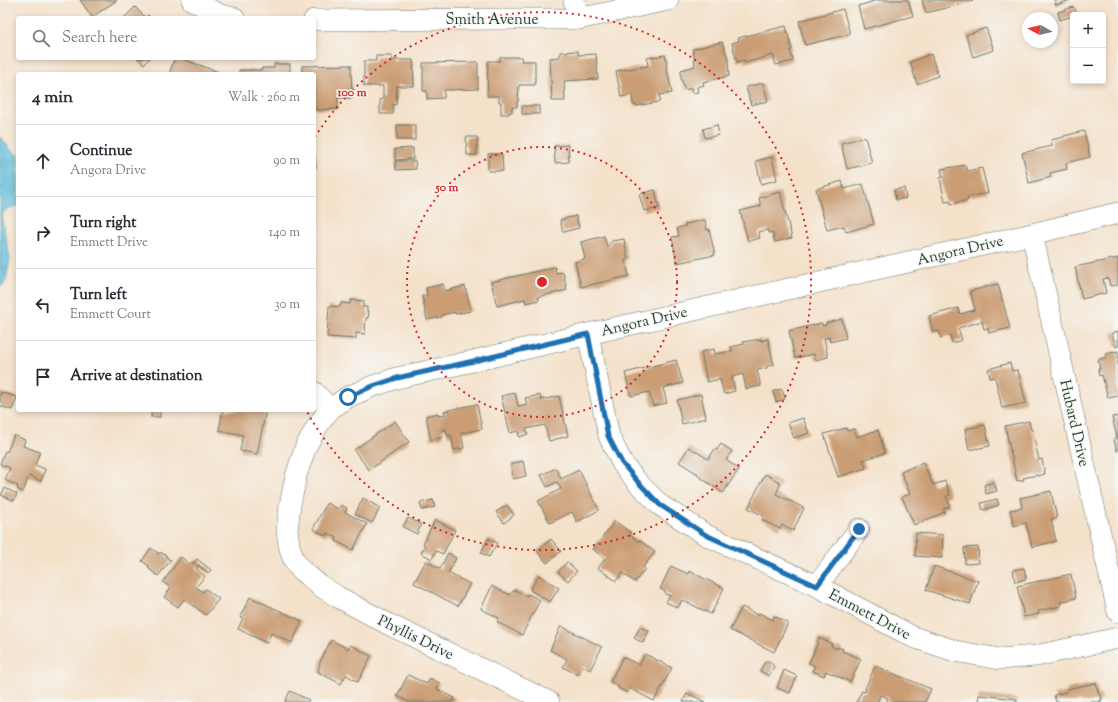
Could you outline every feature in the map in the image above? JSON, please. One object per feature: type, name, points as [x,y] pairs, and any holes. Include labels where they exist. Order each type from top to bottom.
[{"type":"street","points":[[192,0],[225,16]]},
{"type":"street","name":"Smith Avenue","points":[[316,20],[508,19],[668,0]]},
{"type":"street","name":"Angora Drive","points":[[293,558],[287,530],[296,476],[306,446],[318,425],[330,409],[348,397],[373,386],[397,378],[1032,234],[1118,213]]},
{"type":"street","name":"Hubard Drive","points":[[1032,234],[1118,612]]},
{"type":"street","name":"Emmett Drive","points":[[588,334],[608,436],[622,463],[660,505],[706,535],[817,586],[913,637],[955,651],[999,659],[1036,656],[1118,638]]},
{"type":"street","points":[[316,394],[330,409]]},
{"type":"street","points":[[817,586],[859,529]]},
{"type":"street","name":"Phyllis Drive","points":[[293,558],[300,569],[319,585],[338,597],[390,625],[549,702]]},
{"type":"water","points":[[0,137],[16,154],[16,206],[8,208],[1,215],[10,258],[6,281],[0,288]]},
{"type":"building","points":[[80,0],[117,0],[93,16],[91,16]]},
{"type":"building","points":[[878,0],[908,0],[913,16],[864,29],[858,6]]},
{"type":"building","points":[[922,0],[973,0],[973,1],[926,13]]},
{"type":"building","points":[[1054,0],[1070,0],[1056,5]]},
{"type":"building","points":[[135,7],[144,16],[126,16]]},
{"type":"building","points":[[1073,7],[1076,10],[1076,12],[1070,12],[1070,17],[1060,20],[1058,12]]},
{"type":"building","points":[[843,9],[850,34],[805,45],[799,21]]},
{"type":"building","points":[[786,26],[793,61],[776,65],[773,55],[745,63],[744,60],[737,62],[732,43],[739,41],[738,38]]},
{"type":"building","points":[[986,28],[994,50],[973,57],[966,35]]},
{"type":"building","points":[[722,42],[728,58],[729,76],[703,82],[704,85],[697,87],[698,92],[692,93],[691,88],[685,90],[681,78],[681,70],[695,66],[693,49]]},
{"type":"building","points":[[578,51],[578,55],[596,54],[598,79],[564,81],[565,101],[552,101],[550,58],[560,57],[560,52]]},
{"type":"building","points":[[931,54],[938,76],[917,84],[910,62]]},
{"type":"building","points":[[665,55],[672,93],[659,95],[659,102],[636,106],[633,104],[632,95],[621,97],[616,71],[648,66],[647,58]]},
{"type":"building","points":[[376,56],[392,56],[392,60],[413,60],[414,86],[397,86],[396,105],[393,104],[393,114],[380,114],[380,100],[383,99],[383,86],[364,86],[364,61],[376,61]]},
{"type":"building","points":[[500,57],[522,57],[521,61],[535,61],[535,85],[519,85],[517,107],[512,107],[512,112],[509,112],[509,114],[501,114],[501,102],[499,102],[499,96],[487,96],[488,61],[500,61]]},
{"type":"building","points":[[139,60],[148,60],[144,64]]},
{"type":"building","points":[[174,60],[186,60],[218,72],[170,72]]},
{"type":"building","points":[[478,62],[478,89],[444,90],[444,98],[427,99],[427,91],[423,91],[423,63]]},
{"type":"building","points":[[274,64],[290,64],[290,72],[239,72],[239,70],[262,70],[262,68],[274,68]]},
{"type":"building","points":[[351,65],[352,98],[338,98],[338,109],[316,110],[316,72],[302,72],[302,66]]},
{"type":"building","points":[[763,83],[768,101],[751,105],[746,87]]},
{"type":"building","points":[[522,106],[539,106],[539,114],[522,114]]},
{"type":"building","points":[[397,125],[415,125],[415,140],[397,140]]},
{"type":"building","points":[[717,125],[719,135],[705,138],[703,129]]},
{"type":"building","points":[[1084,131],[1090,157],[1066,163],[1067,169],[1050,173],[1051,177],[1029,183],[1022,153],[1052,146],[1051,140]]},
{"type":"building","points":[[466,137],[477,137],[477,155],[467,155]]},
{"type":"building","points":[[865,137],[872,163],[847,169],[841,143]]},
{"type":"building","points":[[568,145],[569,162],[555,163],[554,146]]},
{"type":"building","points":[[413,148],[413,159],[395,160],[395,149]]},
{"type":"building","points":[[488,154],[502,154],[503,171],[488,171]]},
{"type":"building","points":[[772,157],[777,180],[761,184],[756,161]]},
{"type":"building","points":[[395,161],[415,161],[416,169],[396,170]]},
{"type":"building","points":[[965,165],[967,171],[982,168],[988,193],[967,197],[968,200],[951,204],[950,201],[945,202],[940,178],[943,177],[941,169]]},
{"type":"building","points":[[842,181],[844,189],[863,184],[874,224],[846,232],[844,226],[827,230],[816,189]]},
{"type":"building","points":[[904,188],[906,198],[896,200],[894,190]]},
{"type":"building","points":[[655,190],[659,208],[644,211],[639,194]]},
{"type":"building","points":[[780,192],[792,238],[775,242],[772,232],[769,233],[768,230],[758,232],[760,238],[748,241],[740,211],[761,206],[759,198]]},
{"type":"building","points":[[576,216],[579,228],[563,232],[560,220]]},
{"type":"building","points":[[705,220],[707,230],[709,229],[715,255],[677,263],[672,237],[679,236],[677,228],[686,226],[685,224]]},
{"type":"building","points":[[604,236],[607,247],[612,241],[624,239],[628,260],[625,260],[629,276],[581,287],[575,262],[585,259],[581,242]]},
{"type":"building","points":[[1118,258],[1118,285],[1110,286],[1108,278],[1103,279],[1106,293],[1082,299],[1075,267]]},
{"type":"building","points":[[555,267],[556,273],[563,272],[567,290],[538,297],[539,300],[526,303],[525,299],[497,306],[491,282]]},
{"type":"building","points":[[443,284],[445,291],[465,286],[471,311],[455,314],[455,312],[442,315],[442,317],[427,320],[422,296],[427,295],[426,288]]},
{"type":"building","points":[[998,284],[1010,328],[989,333],[988,328],[984,329],[982,321],[958,328],[962,340],[952,343],[950,335],[941,338],[939,331],[933,332],[929,316],[958,308],[960,314],[975,310],[970,291]]},
{"type":"building","points":[[351,300],[364,301],[363,307],[367,307],[367,312],[369,312],[368,318],[366,318],[365,334],[356,333],[356,339],[327,337],[329,306],[340,307],[341,303],[350,304]]},
{"type":"building","points":[[842,319],[846,338],[830,342],[829,337],[824,338],[828,357],[816,360],[814,354],[795,358],[789,331],[822,323],[822,326],[826,325],[826,323]]},
{"type":"building","points":[[1118,331],[1118,346],[1116,347],[1112,333]]},
{"type":"building","points":[[761,339],[761,341],[768,339],[774,365],[757,370],[761,386],[746,389],[743,374],[732,377],[735,391],[724,394],[720,379],[707,382],[701,352],[714,349],[715,354],[732,351],[731,347],[744,344],[743,342]]},
{"type":"building","points":[[1118,351],[1118,396],[1108,398],[1102,375],[1099,376],[1098,369],[1100,369],[1098,360],[1107,357],[1106,354]]},
{"type":"building","points":[[676,360],[683,383],[663,388],[667,403],[653,406],[649,392],[631,396],[625,373]]},
{"type":"building","points":[[1010,363],[1012,371],[1018,370],[1026,403],[1002,408],[995,377],[990,378],[988,369]]},
{"type":"building","points":[[782,389],[785,399],[776,402],[773,391]]},
{"type":"building","points":[[1,392],[16,397],[12,410],[0,406]]},
{"type":"building","points":[[515,393],[518,406],[527,404],[525,398],[540,395],[541,400],[559,396],[568,436],[549,441],[545,425],[526,429],[528,434],[519,437],[518,431],[510,433],[501,396]]},
{"type":"building","points":[[701,394],[706,418],[682,424],[677,400]]},
{"type":"building","points":[[477,404],[482,429],[461,433],[464,448],[454,450],[451,435],[448,436],[446,429],[442,430],[443,437],[431,440],[426,416],[438,413],[438,416],[445,415],[444,411]]},
{"type":"building","points":[[151,412],[160,412],[160,417],[151,417]]},
{"type":"building","points":[[223,412],[266,412],[257,454],[240,451],[243,435],[219,430]]},
{"type":"building","points":[[1118,416],[1117,451],[1114,439],[1117,438],[1112,417]]},
{"type":"building","points":[[803,418],[809,433],[794,438],[788,423]]},
{"type":"building","points":[[395,421],[409,442],[369,470],[354,450]]},
{"type":"building","points":[[1029,421],[1039,460],[1042,459],[1045,474],[1023,478],[1024,480],[1017,481],[1005,426]]},
{"type":"building","points":[[985,425],[990,446],[969,450],[965,429]]},
{"type":"building","points":[[846,428],[847,431],[854,429],[857,437],[878,430],[885,453],[863,460],[866,468],[838,477],[824,434]]},
{"type":"building","points":[[14,435],[25,440],[23,446],[40,452],[35,465],[45,469],[41,481],[29,476],[23,492],[17,489],[18,486],[5,480],[10,468],[0,464]]},
{"type":"building","points":[[721,444],[732,451],[726,460],[739,469],[723,493],[679,462],[689,447],[708,459],[715,449],[717,450]]},
{"type":"building","points":[[523,461],[526,476],[513,479],[511,464]]},
{"type":"building","points":[[923,462],[933,485],[945,481],[950,495],[946,497],[950,506],[943,509],[945,512],[914,525],[902,497],[910,494],[901,472]]},
{"type":"building","points":[[556,468],[561,479],[579,470],[599,510],[577,522],[572,512],[550,523],[538,501],[561,489],[557,482],[547,487],[541,475]]},
{"type":"building","points":[[765,474],[781,483],[776,494],[804,508],[793,531],[782,525],[780,529],[762,520],[764,516],[748,508]]},
{"type":"building","points":[[994,482],[997,491],[986,494],[984,485]]},
{"type":"building","points":[[5,488],[17,494],[14,501],[1,495]]},
{"type":"building","points":[[1051,491],[1057,518],[1051,519],[1056,541],[1032,547],[1026,523],[1014,526],[1010,510],[1022,508],[1020,498]]},
{"type":"building","points":[[363,498],[380,508],[372,523],[355,514]]},
{"type":"building","points":[[997,499],[999,505],[983,510],[981,503]]},
{"type":"building","points":[[433,500],[435,507],[422,510],[420,503]]},
{"type":"building","points":[[327,503],[338,509],[341,505],[347,508],[345,512],[367,524],[353,550],[336,541],[337,538],[327,533],[326,536],[313,529]]},
{"type":"building","points":[[507,505],[514,515],[504,523],[496,512]]},
{"type":"building","points":[[408,518],[421,524],[417,534],[403,527]]},
{"type":"building","points":[[435,520],[455,530],[443,554],[436,551],[432,559],[421,553],[425,545],[423,544]]},
{"type":"building","points":[[615,521],[631,533],[630,535],[655,552],[643,567],[645,569],[635,582],[622,573],[616,581],[598,568],[605,559],[593,549]]},
{"type":"building","points":[[916,533],[943,535],[942,558],[915,556]]},
{"type":"building","points":[[488,538],[497,543],[489,557],[481,553]]},
{"type":"building","points":[[551,539],[561,551],[547,563],[537,551]]},
{"type":"building","points":[[978,547],[979,563],[965,564],[964,548]]},
{"type":"building","points":[[151,548],[159,554],[161,552],[166,555],[168,559],[171,560],[158,576],[142,561]]},
{"type":"building","points":[[448,553],[456,558],[448,573],[470,584],[458,606],[414,583],[426,561],[440,569]]},
{"type":"building","points":[[181,557],[190,564],[192,562],[193,564],[197,559],[211,570],[208,573],[198,565],[196,569],[205,576],[196,587],[203,592],[206,589],[219,599],[206,615],[184,599],[178,607],[164,597],[171,588],[163,582]]},
{"type":"building","points":[[567,562],[577,571],[568,581],[558,572]]},
{"type":"building","points":[[671,566],[688,574],[689,571],[724,588],[711,614],[682,600],[678,608],[666,602],[670,595],[665,594],[665,591],[660,589]]},
{"type":"building","points":[[934,566],[978,581],[970,604],[926,590]]},
{"type":"building","points":[[1024,568],[1026,579],[1015,582],[1013,570]]},
{"type":"building","points":[[1071,574],[1076,598],[1060,602],[1061,606],[1038,611],[1039,614],[1024,617],[1017,586]]},
{"type":"building","points":[[539,575],[559,588],[550,602],[530,590]]},
{"type":"building","points":[[492,586],[510,595],[515,590],[540,600],[522,635],[497,622],[499,618],[481,609]]},
{"type":"building","points":[[250,597],[302,621],[292,643],[271,633],[267,643],[238,629],[243,618],[240,617]]},
{"type":"building","points":[[742,607],[758,615],[759,613],[773,620],[774,616],[788,623],[774,652],[730,630]]},
{"type":"building","points":[[561,626],[602,647],[590,670],[583,666],[578,675],[563,667],[567,659],[550,650]]},
{"type":"building","points":[[640,627],[649,631],[643,643],[634,638]]},
{"type":"building","points":[[819,638],[832,644],[831,646],[837,649],[838,647],[843,649],[842,651],[861,659],[850,682],[826,671],[824,676],[812,671],[815,666],[809,663]]},
{"type":"building","points":[[331,640],[348,649],[351,645],[371,656],[358,682],[346,675],[341,684],[318,672],[320,662]]},
{"type":"building","points":[[645,654],[672,668],[654,701],[629,688],[627,693],[610,682],[623,657],[639,665]]},
{"type":"building","points":[[765,662],[771,662],[774,667],[769,676],[760,671]]},
{"type":"building","points":[[875,666],[931,689],[925,702],[887,702],[888,698],[880,695],[878,702],[856,702],[862,691],[865,692]]},
{"type":"building","points":[[784,670],[797,676],[790,693],[777,688]]},
{"type":"building","points":[[408,675],[427,684],[430,678],[439,683],[437,689],[455,698],[453,702],[409,702],[397,696]]},
{"type":"building","points":[[1096,683],[1099,695],[1101,695],[1101,702],[1056,702],[1054,695],[1067,692],[1067,689]]},
{"type":"building","points":[[290,691],[309,700],[308,702],[285,702]]},
{"type":"building","points":[[687,693],[705,702],[683,702]]},
{"type":"building","points":[[979,695],[1017,699],[1017,702],[978,702]]},
{"type":"route","points":[[348,397],[373,386],[397,378],[588,334],[608,436],[622,463],[660,505],[706,535],[817,586],[859,529]]}]
